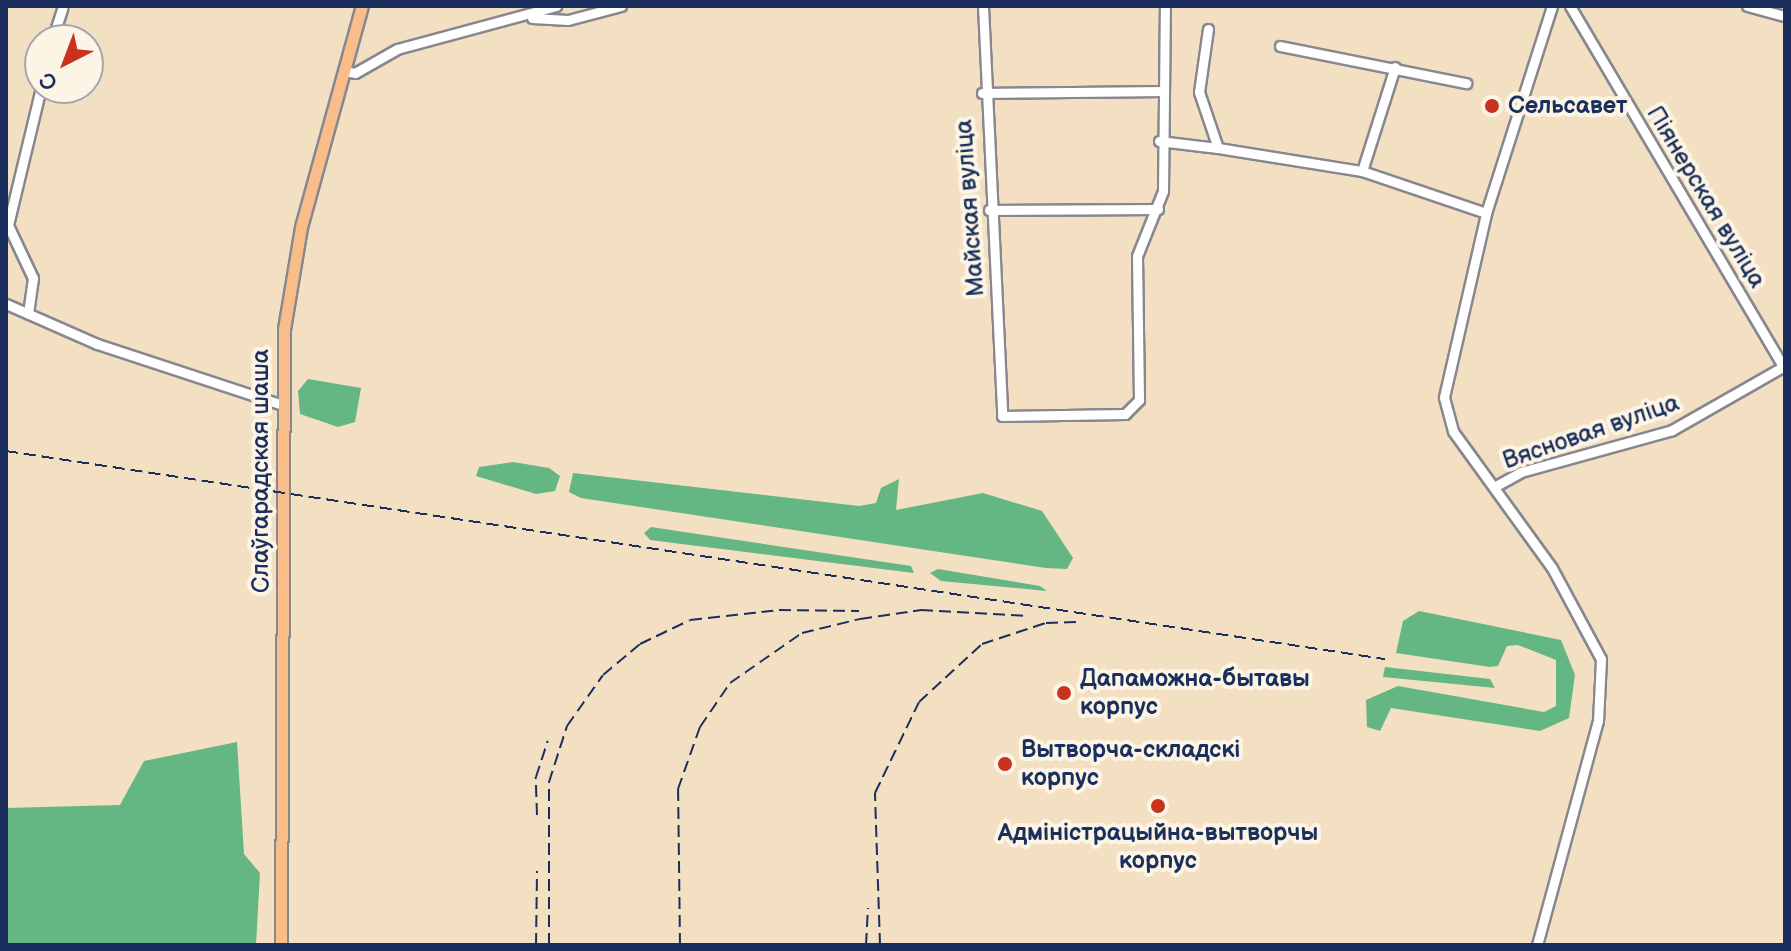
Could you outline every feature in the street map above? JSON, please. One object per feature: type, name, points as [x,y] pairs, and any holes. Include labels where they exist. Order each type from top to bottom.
[{"type":"main road","name":"Слаўгарадская шаша","points":[[281,945],[282,405],[289,289],[362,6]]},
{"type":"street","points":[[343,71],[355,73],[397,49],[532,18],[556,6]]},
{"type":"street","points":[[532,18],[568,20],[621,6]]},
{"type":"street","name":"Майская вуліца","points":[[983,6],[982,93],[989,210],[997,235],[1002,416],[1134,409],[1138,329],[1137,256],[1158,209]]},
{"type":"street","points":[[989,210],[1158,209],[1165,6]]},
{"type":"street","points":[[1537,945],[1598,721],[1603,671],[1573,601],[1450,425],[1448,367],[1486,213],[1552,6]]},
{"type":"street","name":"Піянерская вуліца","points":[[1570,6],[1784,367]]},
{"type":"street","points":[[1747,6],[1785,16]]},
{"type":"street","points":[[57,24],[62,9]]},
{"type":"street","points":[[1208,29],[1199,92],[1218,148]]},
{"type":"street","points":[[1280,46],[1466,83]]},
{"type":"street","points":[[1362,171],[1395,67]]},
{"type":"street","points":[[982,93],[1161,91]]},
{"type":"street","points":[[28,314],[33,278],[7,223],[37,104]]},
{"type":"street","points":[[1159,141],[1362,171],[1486,213]]},
{"type":"street","points":[[6,304],[282,405]]},
{"type":"street","name":"Вясновая вуліца","points":[[1494,487],[1528,470],[1672,430],[1784,367]]},
{"type":"green space","points":[[308,379],[361,388],[355,422],[338,427],[300,414],[298,391]]},
{"type":"green space","points":[[513,462],[549,468],[560,476],[555,491],[536,494],[476,476],[479,467]]},
{"type":"green space","points":[[573,473],[859,506],[876,503],[881,488],[899,479],[896,510],[983,493],[1042,511],[1073,558],[1067,569],[1046,568],[581,498],[569,492]]},
{"type":"green space","points":[[651,527],[911,566],[914,573],[650,540],[644,533]]},
{"type":"green space","points":[[938,569],[1040,586],[1047,591],[941,581],[930,573]]},
{"type":"green space","points":[[1419,611],[1561,640],[1575,675],[1569,718],[1540,731],[1391,708],[1380,731],[1367,727],[1366,700],[1398,686],[1544,712],[1556,706],[1556,660],[1518,645],[1507,646],[1498,666],[1490,667],[1396,653],[1403,621]]},
{"type":"green space","points":[[1385,667],[1490,679],[1495,688],[1383,677]]},
{"type":"green space","points":[[237,742],[244,854],[260,873],[256,945],[6,945],[6,808],[120,805],[144,761]]},
{"type":"railway","points":[[6,451],[1385,659]]},
{"type":"railway","points":[[549,945],[549,782],[567,726],[603,675],[640,644],[690,620],[779,610],[859,611]]},
{"type":"railway","points":[[680,945],[678,789],[700,727],[730,683],[802,633],[860,619],[921,610],[1029,616]]},
{"type":"railway","points":[[880,945],[875,793],[919,702],[982,644],[1046,623],[1076,622]]},
{"type":"railway","points":[[537,815],[536,777],[548,741]]},
{"type":"railway","points":[[536,945],[537,871]]},
{"type":"railway","points":[[866,945],[868,908]]},
{"type":"place","name":"Сельсавет","points":[[1492,106]]},
{"type":"place","name":"Дапаможна-бытавы корпус","points":[[1064,693]]},
{"type":"place","name":"Вытворча-складскі корпус","points":[[1005,764]]},
{"type":"place","name":"Адміністрацыйна-вытворчы корпус","points":[[1158,806]]}]
